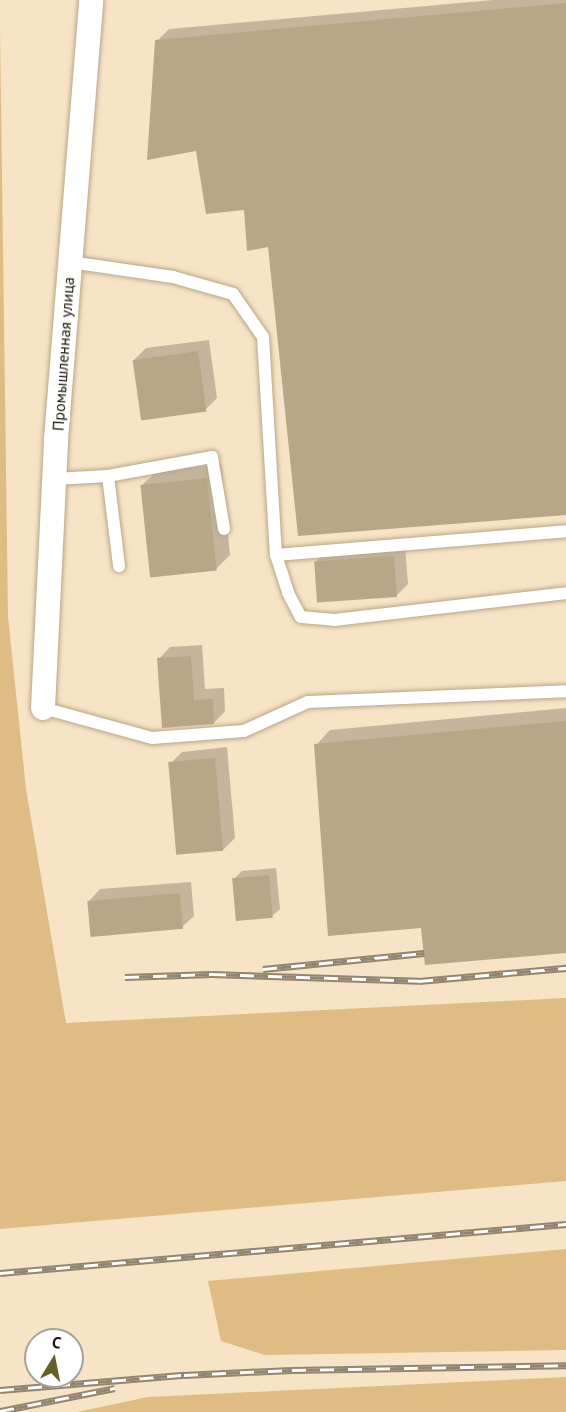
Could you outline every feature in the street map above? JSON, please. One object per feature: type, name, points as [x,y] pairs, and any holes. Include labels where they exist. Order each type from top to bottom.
[{"type":"street","name":"Промышленная улица","points":[[43,708],[54,479],[91,0]]},
{"type":"lane","points":[[70,262],[173,277],[233,294],[263,337],[276,555],[288,593],[301,617],[334,620],[566,593]]},
{"type":"lane","points":[[54,479],[108,477],[212,456],[224,529]]},
{"type":"lane","points":[[108,477],[119,566]]},
{"type":"lane","points":[[276,555],[566,531]]},
{"type":"lane","points":[[43,708],[152,738],[244,731],[308,702],[566,691]]},
{"type":"shaded area","points":[[0,26],[8,617],[26,789],[66,1023],[566,998],[566,1181],[0,1229]]},
{"type":"shaded area","points":[[566,1249],[566,1350],[265,1355],[221,1341],[208,1281]]},
{"type":"shaded area","points":[[566,1377],[566,1412],[77,1412],[148,1397]]},
{"type":"building","points":[[566,3],[566,515],[298,536],[268,247],[247,251],[244,210],[206,214],[196,151],[147,160],[155,40]]},
{"type":"building","points":[[198,351],[206,411],[141,421],[133,360]]},
{"type":"building","points":[[207,478],[217,570],[150,577],[140,485]]},
{"type":"building","points":[[394,556],[397,597],[317,602],[314,562]]},
{"type":"building","points":[[191,656],[194,700],[213,699],[214,724],[162,728],[157,658]]},
{"type":"building","points":[[566,721],[566,953],[425,965],[421,928],[328,936],[314,744]]},
{"type":"building","points":[[215,758],[223,851],[176,855],[168,762]]},
{"type":"building","points":[[269,875],[273,918],[236,921],[232,878]]},
{"type":"building","points":[[180,893],[183,929],[90,937],[87,901]]},
{"type":"railway","points":[[263,969],[424,953]]},
{"type":"railway","points":[[125,977],[212,974],[419,981],[566,968]]},
{"type":"railway","points":[[0,1273],[566,1224]]},
{"type":"railway","points":[[0,1390],[184,1375],[292,1370],[566,1365]]},
{"type":"railway","points":[[0,1411],[115,1388]]}]
